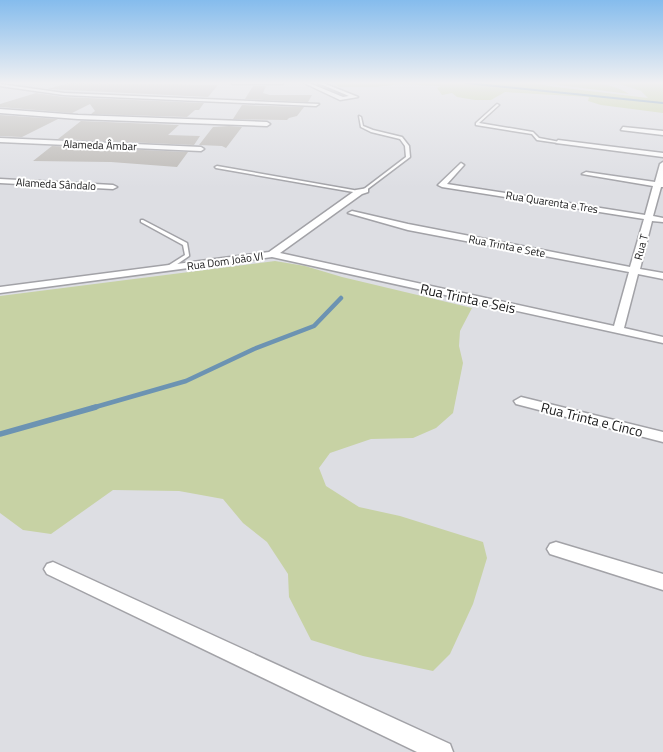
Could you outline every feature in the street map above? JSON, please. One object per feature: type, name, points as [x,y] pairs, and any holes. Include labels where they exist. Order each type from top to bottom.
[{"type":"street","points":[[81,118],[267,124]]},
{"type":"street","points":[[623,129],[663,133]]},
{"type":"street","name":"Alameda Âmbar","points":[[0,140],[201,149]]},
{"type":"street","points":[[558,142],[663,156]]},
{"type":"street","name":"Rua Quarenta e Tres","points":[[462,164],[442,185],[663,220]]},
{"type":"street","name":"Rua T","points":[[618,331],[649,217],[660,184],[663,164]]},
{"type":"street","points":[[586,174],[660,184]]},
{"type":"street","name":"Alameda Sândalo","points":[[0,181],[113,187]]},
{"type":"street","name":"Rua Dom João VI","points":[[0,290],[272,254],[362,191]]},
{"type":"street","name":"Rua Trinta e Sete","points":[[352,213],[408,227],[663,276]]},
{"type":"street","name":"Rua Trinta e Seis","points":[[272,254],[663,340]]},
{"type":"street","name":"Rua Trinta e Cinco","points":[[521,401],[663,437]]},
{"type":"street","points":[[556,549],[663,582]]},
{"type":"street","points":[[53,569],[442,752]]},
{"type":"lane","name":"Rua Dom João VI","points":[[360,118],[362,126],[372,131],[401,138],[406,146],[408,157],[362,191]]},
{"type":"lane","points":[[482,118],[476,123],[533,133],[538,139],[558,142]]},
{"type":"lane","points":[[217,167],[362,191]]},
{"type":"lane","points":[[142,221],[186,244],[187,255],[168,268]]},
{"type":"green space","points":[[275,261],[305,266],[342,277],[472,308],[460,331],[459,346],[463,363],[453,413],[436,428],[413,438],[371,439],[330,453],[319,468],[326,486],[359,507],[400,516],[483,542],[487,558],[473,604],[450,654],[433,671],[363,656],[311,640],[289,597],[288,574],[267,542],[243,523],[223,499],[179,491],[113,490],[51,534],[23,530],[0,513],[0,296]]},
{"type":"building","points":[[0,118],[58,119],[22,137],[0,136]]},
{"type":"building","points":[[234,118],[289,118],[287,120]]},
{"type":"building","points":[[81,121],[179,125],[168,135],[200,136],[194,145],[58,139]]},
{"type":"building","points":[[213,127],[242,127],[226,148],[222,146],[199,145]]},
{"type":"building","points":[[52,146],[188,152],[177,167],[111,162],[33,161]]},
{"type":"waterway","points":[[92,408],[186,381],[254,349],[314,326],[341,298]]},
{"type":"waterway","points":[[0,434],[96,407]]}]
